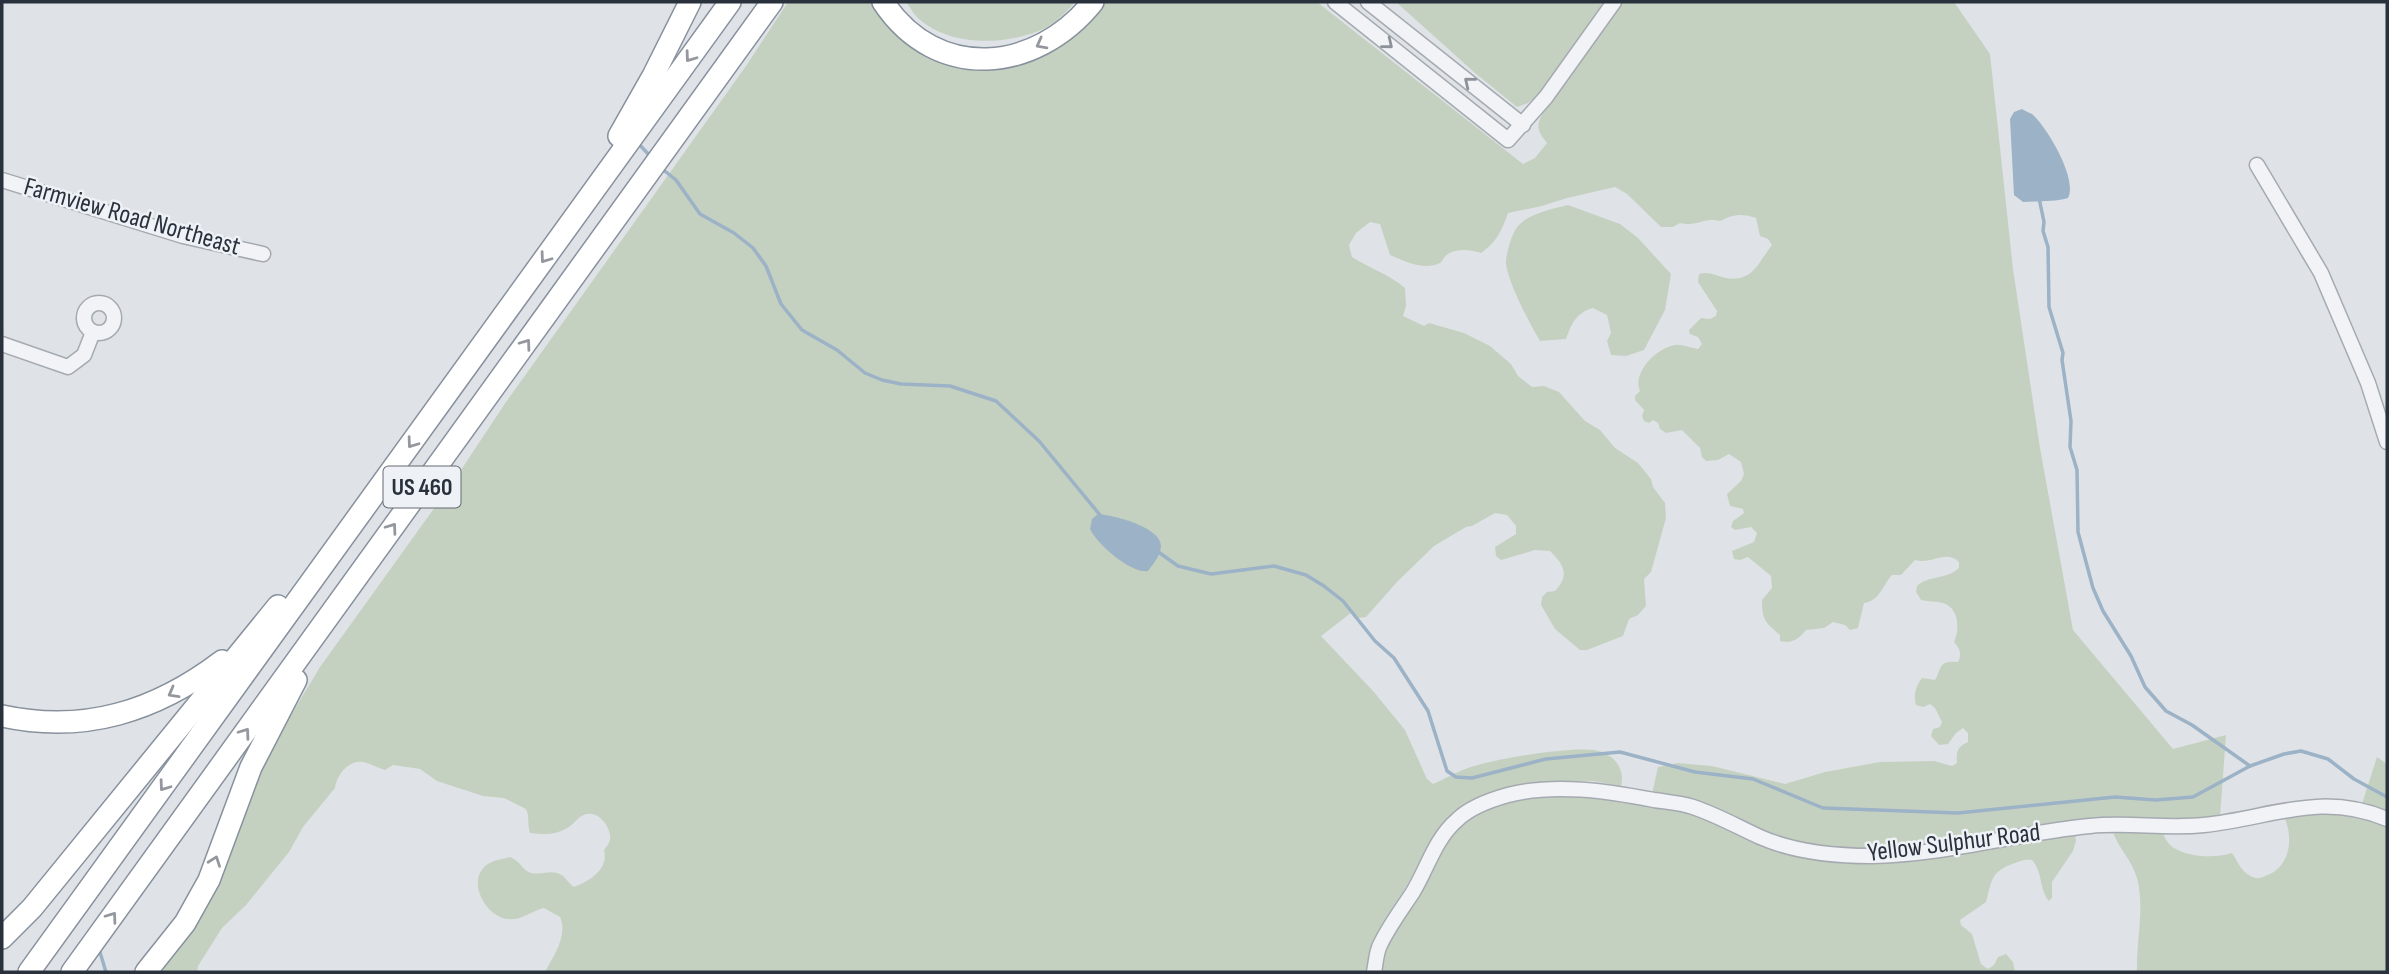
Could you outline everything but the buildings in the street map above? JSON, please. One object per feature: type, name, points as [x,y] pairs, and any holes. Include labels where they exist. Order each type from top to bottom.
[{"type":"highway","points":[[585,203],[690,2]]},
{"type":"highway","name":"US 460","points":[[29,972],[730,2]]},
{"type":"highway","name":"US 460","points":[[72,972],[772,2]]},
{"type":"highway","points":[[883,2],[905,30],[922,43],[963,57],[983,59],[1029,51],[1047,42],[1083,14],[1093,2]]},
{"type":"highway","points":[[2,938],[49,887],[249,641],[391,472]]},
{"type":"highway","points":[[146,972],[185,923],[209,880],[251,767],[292,687],[373,556]]},
{"type":"highway","points":[[2,716],[51,722],[85,722],[122,714],[161,699],[200,678],[249,641]]},
{"type":"street","points":[[1335,2],[1508,140],[1567,69],[1614,2]]},
{"type":"street","points":[[1368,2],[1522,125]]},
{"type":"street","points":[[2257,165],[2321,273],[2368,383],[2387,442]]},
{"type":"street","name":"Farmview Road Northeast","points":[[2,180],[183,236],[264,254]]},
{"type":"street","points":[[2,344],[68,367],[84,355],[93,332]]},
{"type":"street","name":"Yellow Sulphur Road","points":[[1374,972],[1378,948],[1447,830],[1469,810],[1508,795],[1538,791],[1614,792],[1691,806],[1763,839],[1800,849],[1836,855],[1872,856],[1946,849],[2030,833],[2090,826],[2124,823],[2200,825],[2305,807],[2351,807],[2387,819]]},
{"type":"green space","points":[[788,2],[880,2],[897,24],[990,64],[1101,6],[1103,2],[1317,2],[1523,164],[1535,158],[1547,143],[1539,129],[1543,113],[1622,2],[1954,2],[1990,54],[2013,269],[2040,448],[2073,630],[2173,749],[2226,735],[2220,818],[1906,850],[1846,849],[1782,839],[1652,794],[1658,767],[1678,763],[1712,766],[1785,784],[1825,772],[1880,762],[1934,761],[1952,766],[1957,763],[1958,750],[1968,742],[1968,733],[1963,728],[1948,744],[1939,745],[1931,736],[1933,729],[1940,727],[1942,722],[1935,708],[1930,704],[1923,707],[1916,705],[1915,698],[1922,678],[1935,680],[1944,664],[1958,662],[1959,649],[1954,642],[1957,620],[1948,606],[1921,600],[1916,592],[1917,586],[1927,580],[1954,572],[1959,568],[1959,562],[1949,557],[1915,560],[1901,575],[1892,575],[1874,599],[1864,603],[1858,628],[1850,630],[1845,625],[1833,622],[1824,628],[1806,630],[1792,641],[1780,641],[1780,635],[1768,623],[1763,612],[1762,600],[1772,588],[1771,576],[1748,557],[1734,559],[1732,551],[1754,542],[1757,533],[1751,527],[1735,530],[1731,527],[1733,521],[1744,513],[1743,509],[1730,506],[1727,494],[1741,481],[1744,474],[1741,462],[1729,454],[1718,460],[1706,461],[1700,448],[1682,430],[1666,433],[1653,420],[1649,423],[1644,421],[1644,410],[1635,400],[1640,391],[1639,377],[1653,356],[1675,345],[1698,349],[1702,344],[1689,330],[1701,318],[1710,319],[1716,316],[1717,311],[1698,282],[1699,274],[1710,273],[1735,279],[1743,277],[1754,269],[1772,245],[1768,239],[1760,236],[1756,218],[1746,215],[1720,221],[1709,220],[1661,227],[1627,194],[1615,187],[1508,213],[1498,235],[1481,253],[1456,251],[1434,265],[1415,264],[1390,255],[1380,224],[1370,222],[1356,233],[1349,245],[1352,257],[1405,288],[1406,306],[1403,316],[1424,326],[1429,323],[1464,333],[1490,346],[1532,387],[1544,386],[1559,392],[1585,421],[1600,430],[1615,448],[1638,463],[1665,503],[1666,518],[1651,572],[1644,579],[1646,606],[1638,615],[1629,619],[1623,636],[1587,650],[1580,650],[1555,629],[1541,605],[1542,597],[1547,592],[1555,591],[1563,580],[1559,561],[1550,551],[1535,550],[1501,560],[1496,556],[1495,547],[1516,534],[1516,526],[1507,515],[1495,513],[1434,546],[1366,617],[1359,618],[1351,613],[1321,636],[1374,692],[1405,730],[1427,779],[1433,784],[1479,765],[1515,757],[1576,750],[1602,752],[1619,766],[1622,775],[1621,786],[1593,781],[1567,781],[1501,791],[1479,798],[1422,860],[1377,936],[1368,972],[545,972],[561,938],[560,917],[544,908],[517,919],[499,916],[485,904],[478,887],[478,878],[488,864],[510,857],[530,873],[557,873],[574,887],[592,878],[604,863],[604,850],[610,841],[610,835],[604,821],[596,815],[587,814],[560,832],[530,833],[526,809],[504,798],[483,796],[437,781],[420,769],[393,765],[385,770],[358,762],[348,766],[341,774],[335,788],[303,827],[289,852],[246,905],[222,928],[197,972],[160,972],[182,946],[209,903],[263,769],[282,730],[320,667],[746,66]]},
{"type":"green space","points":[[906,2],[1075,2],[1042,30],[991,41],[960,38],[931,28],[919,19]]},
{"type":"green space","points":[[1396,2],[1606,2],[1539,94],[1528,103],[1517,107]]},
{"type":"green space","points":[[1568,205],[1620,224],[1638,238],[1671,274],[1665,310],[1644,350],[1626,356],[1611,355],[1607,341],[1611,333],[1607,315],[1593,308],[1575,319],[1566,339],[1540,341],[1531,325],[1507,270],[1506,258],[1510,243],[1518,226],[1528,218]]},
{"type":"green space","points":[[2377,757],[2387,764],[2387,813],[2362,804]]},
{"type":"green space","points":[[1573,794],[1683,810],[1835,859],[2075,833],[2076,841],[2073,851],[2052,882],[2052,898],[2049,901],[2032,860],[2024,860],[2001,869],[1991,882],[1986,902],[1960,920],[1961,925],[1972,934],[1981,964],[1988,969],[1998,957],[2006,954],[2013,962],[2015,972],[1378,972],[1382,952],[1444,842],[1474,812],[1518,798]]},
{"type":"green space","points":[[2339,810],[2387,824],[2387,972],[2137,972],[2139,889],[2135,871],[2112,829],[2161,829],[2174,848],[2203,856],[2232,853],[2246,873],[2259,878],[2280,867],[2284,860],[2289,845],[2285,819],[2290,813]]},
{"type":"water","points":[[2022,109],[2032,114],[2053,141],[2069,179],[2068,198],[2023,202],[2014,195],[2010,119],[2014,112]]},
{"type":"water","points":[[1098,514],[1135,523],[1159,539],[1160,553],[1148,571],[1141,571],[1124,563],[1100,542],[1090,529],[1092,519]]},
{"type":"waterway","points":[[637,142],[651,157]]},
{"type":"waterway","points":[[661,168],[676,180],[700,214],[734,233],[753,248],[766,266],[781,304],[802,330],[837,350],[865,373],[882,380],[901,384],[950,386],[996,401],[1039,441],[1100,515]]},
{"type":"waterway","points":[[2039,198],[2048,247],[2049,307],[2063,353],[2071,421],[2070,447],[2077,470],[2078,532],[2093,588],[2145,687],[2166,711],[2192,725],[2250,766]]},
{"type":"waterway","points":[[1157,551],[1178,566],[1211,574],[1274,566],[1306,575],[1324,586],[1343,601],[1375,641],[1394,658],[1428,711],[1447,771],[1456,777],[1472,778],[1546,759],[1620,752],[1695,772],[1753,779],[1823,808],[1958,813],[2115,797],[2156,800],[2193,797],[2250,766],[2301,751],[2328,759],[2354,779],[2387,797]]},
{"type":"waterway","points":[[99,949],[106,972]]}]
